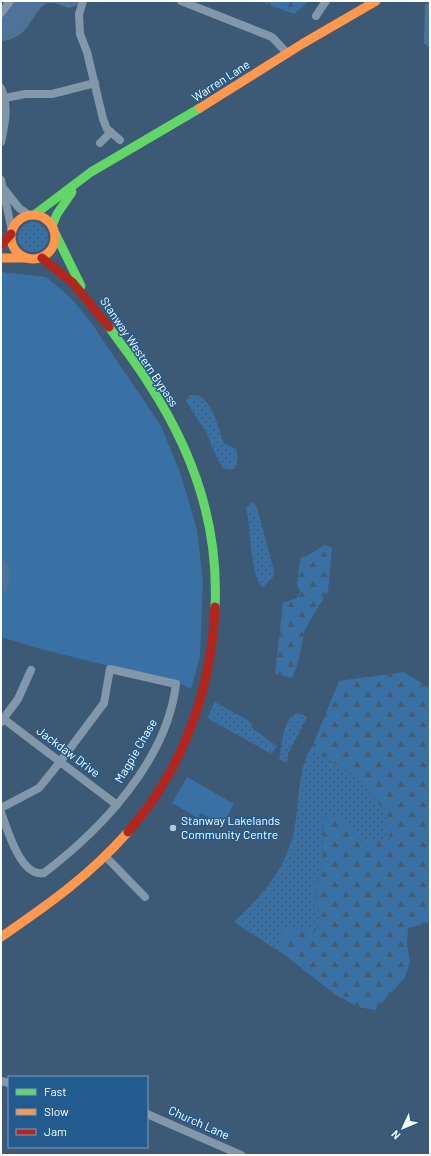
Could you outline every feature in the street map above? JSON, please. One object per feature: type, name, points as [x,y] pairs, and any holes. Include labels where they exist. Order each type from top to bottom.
[{"type":"street","points":[[1,13],[10,1]]},
{"type":"street","points":[[83,1],[78,14],[79,27],[95,83],[103,119],[111,132],[120,140]]},
{"type":"street","points":[[181,1],[272,37],[287,53]]},
{"type":"street","points":[[316,16],[326,1]]},
{"type":"street","name":"Warren Lane","points":[[1,244],[20,219],[32,215],[91,172],[174,125],[287,53],[376,1]]},
{"type":"street","points":[[5,98],[25,94],[52,94],[95,83]]},
{"type":"street","points":[[1,88],[5,98],[6,115],[1,142]]},
{"type":"street","points":[[100,143],[111,132]]},
{"type":"street","points":[[1,180],[4,188],[12,245],[24,258]]},
{"type":"street","name":"Warren Lane","points":[[42,258],[53,249],[54,230],[64,203],[79,182]]},
{"type":"street","points":[[4,188],[19,208],[32,215],[45,218],[54,230]]},
{"type":"street","name":"Stanway Western Bypass","points":[[1,937],[77,883],[106,857],[141,817],[161,788],[178,759],[192,727],[211,661],[216,594],[215,560],[210,525],[199,484],[186,450],[165,409],[145,378],[84,292],[54,230]]},
{"type":"street","points":[[1,258],[24,258],[36,260],[42,258]]},
{"type":"street","name":"Stanway Western Bypass","points":[[42,258],[64,273],[84,292]]},
{"type":"street","name":"Magpie Chase","points":[[1,808],[39,788],[60,762],[104,703],[110,669],[176,684],[170,718],[156,747],[131,787],[104,821],[44,873],[38,874],[31,872],[18,854],[1,812]]},
{"type":"street","points":[[2,719],[18,699],[30,670]]},
{"type":"street","name":"Jackdaw Drive","points":[[2,719],[117,805]]},
{"type":"street","points":[[106,857],[145,897]]},
{"type":"street","name":"Church Lane","points":[[148,1114],[241,1155]]},
{"type":"green space","points":[[259,1],[309,1],[294,14]]},
{"type":"green space","points":[[33,222],[44,226],[48,237],[44,248],[33,252],[22,248],[18,237],[22,226]]},
{"type":"green space","points":[[1,272],[46,277],[70,297],[90,321],[161,426],[181,475],[197,530],[203,581],[200,656],[191,689],[181,684],[41,649],[1,637]]},
{"type":"green space","points":[[190,395],[199,396],[204,399],[212,410],[224,443],[236,449],[238,457],[237,465],[233,469],[224,469],[217,458],[206,432],[186,401]]},
{"type":"green space","points":[[252,502],[255,504],[258,511],[274,571],[273,577],[263,587],[259,582],[253,563],[246,508]]},
{"type":"green space","points":[[325,545],[332,548],[328,591],[305,629],[298,663],[292,678],[275,674],[283,603],[297,598],[300,592],[297,584],[301,555],[305,557]]},
{"type":"green space","points":[[404,672],[430,688],[430,922],[408,928],[407,943],[410,962],[404,979],[375,1010],[358,1007],[336,995],[286,956],[280,943],[286,931],[300,927],[313,934],[321,920],[316,896],[323,857],[324,818],[337,816],[366,846],[390,839],[390,819],[359,778],[319,754],[313,745],[339,681]]},
{"type":"green space","points":[[215,702],[251,722],[252,728],[277,746],[272,753],[207,718]]},
{"type":"green space","points":[[298,713],[307,717],[288,754],[288,760],[285,762],[279,759],[284,733],[288,721],[292,716]]},
{"type":"green space","points":[[313,745],[319,754],[359,778],[390,819],[390,839],[366,846],[337,816],[324,818],[323,857],[316,897],[321,920],[312,934],[280,943],[286,956],[234,922],[272,881],[291,844],[296,821],[304,763]]},
{"type":"green space","points":[[187,777],[234,804],[222,825],[201,813],[198,818],[172,803]]},
{"type":"shaded area","points":[[12,1],[79,1],[77,5],[70,8],[54,3],[46,3],[24,31],[11,39],[1,42],[1,15]]},
{"type":"shaded area","points":[[430,2],[430,48],[424,43],[425,4]]},
{"type":"shaded area","points":[[1,556],[10,571],[10,582],[1,597]]},
{"type":"traffic: fast","points":[[34,215],[91,172],[200,108]]},
{"type":"traffic: fast","points":[[52,226],[57,214],[72,192]]},
{"type":"traffic: fast","points":[[56,235],[81,286]]},
{"type":"traffic: fast","points":[[109,327],[140,369],[165,409],[190,463],[200,490],[213,547],[215,607]]},
{"type":"traffic: slow","points":[[200,108],[302,44],[376,1]]},
{"type":"traffic: slow","points":[[29,215],[37,215],[42,216],[49,221],[54,228],[55,237],[54,246],[49,253],[42,258],[29,259],[21,256],[14,249],[11,241],[11,233],[14,225],[21,218],[29,215]]},
{"type":"traffic: slow","points":[[1,258],[24,258]]},
{"type":"traffic: slow","points":[[1,937],[68,889],[113,848],[128,832]]},
{"type":"traffic: jam","points":[[1,245],[11,234]]},
{"type":"traffic: jam","points":[[42,258],[73,283],[109,327]]},
{"type":"traffic: jam","points":[[128,832],[147,808],[164,782],[179,755],[191,727],[201,697],[208,668],[213,637],[215,607]]},
{"type":"place","name":"Stanway Lakelands Community Centre","points":[[173,828]]}]
